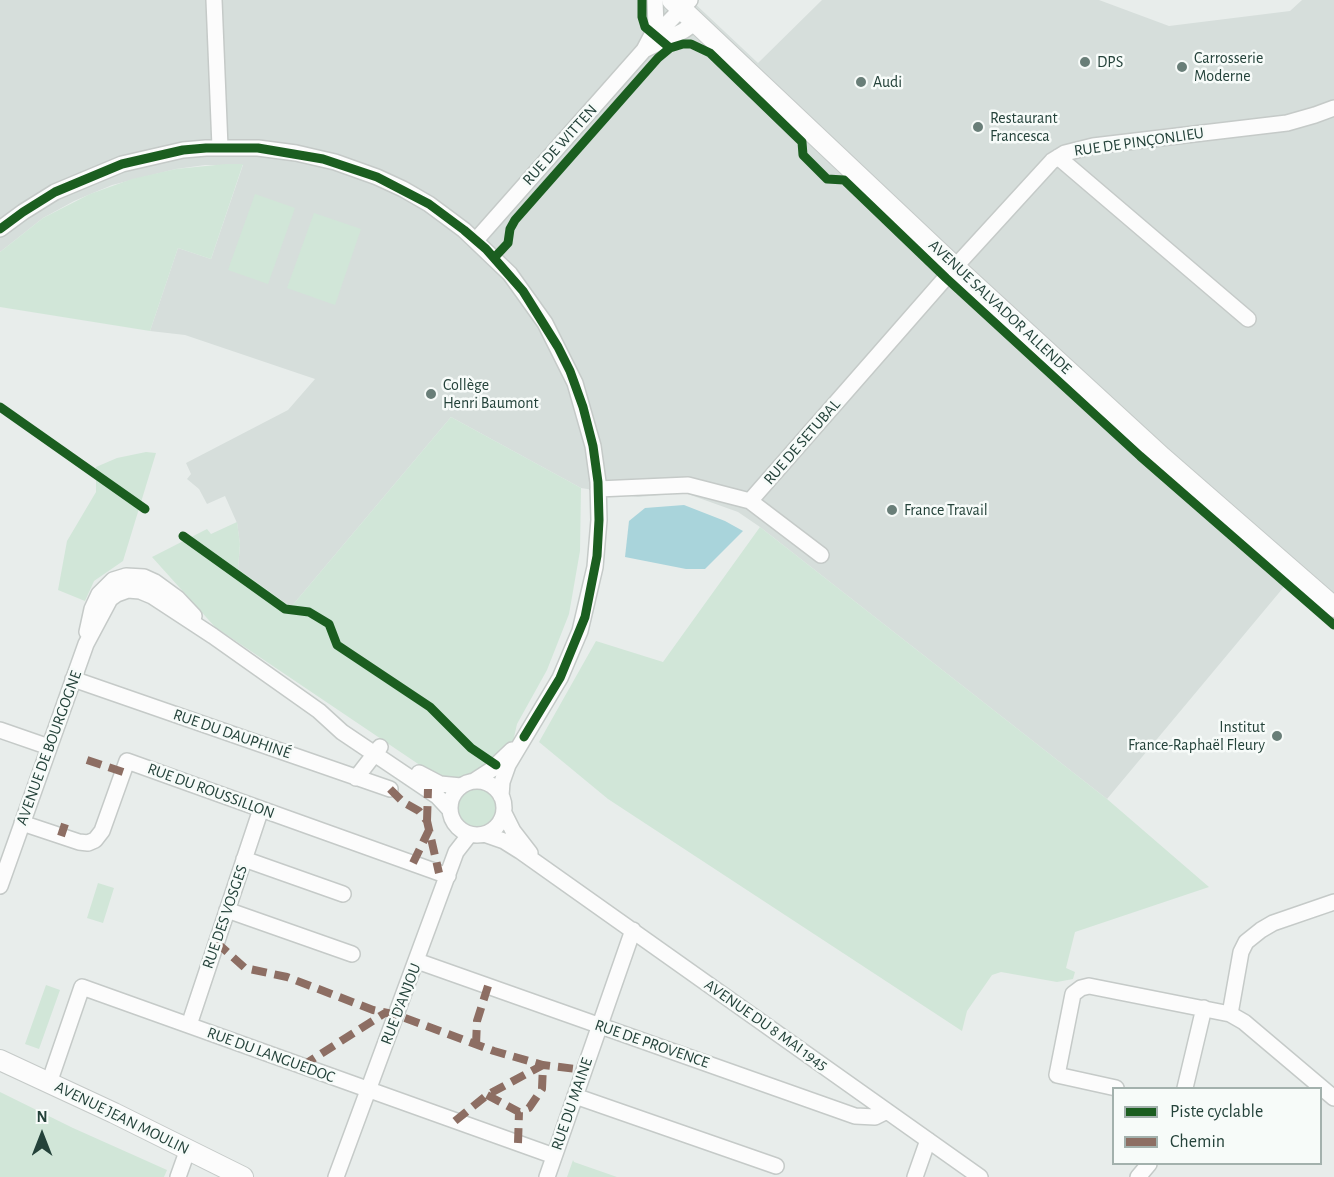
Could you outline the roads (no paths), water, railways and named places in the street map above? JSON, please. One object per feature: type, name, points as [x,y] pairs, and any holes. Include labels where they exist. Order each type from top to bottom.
[{"type":"street","points":[[214,0],[220,147]]},
{"type":"street","points":[[648,45],[657,20],[655,0]]},
{"type":"street","name":"RUE DE WITTEN","points":[[476,240],[648,45],[683,31],[685,8]]},
{"type":"street","name":"AVENUE SALVADOR ALLENDE","points":[[685,8],[955,267],[1162,457],[1334,607]]},
{"type":"street","name":"RUE DE PINÇONLIEU","points":[[955,267],[1048,165],[1058,157],[1077,148],[1287,123],[1334,108]]},
{"type":"street","points":[[0,229],[55,192],[105,170],[133,161],[171,152],[220,147],[258,148],[296,153],[335,162],[362,171],[416,196],[452,220],[476,240],[524,291],[558,347],[570,372],[583,407],[593,446],[598,489],[597,556],[585,617],[560,678],[508,765],[502,782],[501,796],[504,813],[497,826],[477,834],[455,824],[450,810],[437,796],[377,750]]},
{"type":"street","points":[[1058,157],[1248,319]]},
{"type":"street","name":"RUE DE SETUBAL","points":[[750,501],[955,267]]},
{"type":"street","points":[[598,489],[688,485],[750,501],[821,555]]},
{"type":"street","name":"AVENUE DE BOURGOGNE","points":[[0,885],[86,644],[92,609],[99,594],[113,580],[132,576],[144,577],[169,591],[213,636],[319,711],[342,732],[377,750]]},
{"type":"street","name":"RUE DU DAUPHINÉ","points":[[73,679],[390,789]]},
{"type":"street","points":[[0,730],[49,747]]},
{"type":"street","points":[[450,810],[453,795],[491,770],[524,737]]},
{"type":"street","points":[[377,750],[444,785],[490,785],[501,796]]},
{"type":"street","points":[[356,778],[377,750]]},
{"type":"street","name":"RUE DU ROUSSILLON","points":[[22,823],[79,842],[88,843],[95,840],[102,831],[127,761],[448,876]]},
{"type":"street","name":"RUE DES VOSGES","points":[[189,1025],[261,809]]},
{"type":"street","name":"AVENUE DU 8 MAI 1945","points":[[504,813],[516,836],[552,873]]},
{"type":"street","name":"AVENUE DU 8 MAI 1945","points":[[477,834],[510,845],[552,873],[980,1177]]},
{"type":"street","name":"RUE D'ANJOU","points":[[336,1177],[458,847],[477,834]]},
{"type":"street","points":[[244,859],[343,894]]},
{"type":"street","points":[[1230,1014],[1241,952],[1246,942],[1273,923],[1334,902]]},
{"type":"street","points":[[227,910],[352,954]]},
{"type":"street","name":"RUE DU MAINE","points":[[547,1177],[633,930]]},
{"type":"street","name":"RUE DE PROVENCE","points":[[417,961],[855,1116],[875,1117],[887,1111]]},
{"type":"street","points":[[1112,1088],[1057,1075],[1073,994],[1081,988],[1089,986],[1230,1014],[1244,1022],[1321,1087]]},
{"type":"street","name":"RUE DU LANGUEDOC","points":[[49,1083],[82,987],[554,1156]]},
{"type":"street","points":[[1185,1087],[1203,1008]]},
{"type":"street","name":"AVENUE JEAN MOULIN","points":[[0,1060],[243,1177]]},
{"type":"street","points":[[1322,1088],[1334,1098]]},
{"type":"street","points":[[575,1096],[776,1166]]},
{"type":"street","points":[[915,1177],[928,1140]]},
{"type":"street","points":[[178,1177],[188,1149]]},
{"type":"street","points":[[1138,1177],[1148,1165]]},
{"type":"water","points":[[684,505],[725,521],[743,531],[705,569],[686,569],[625,557],[629,521],[645,508]]},
{"type":"place","name":"DPS","points":[[1085,62]]},
{"type":"place","name":"Carrosserie Moderne","points":[[1182,67]]},
{"type":"place","name":"Audi","points":[[861,82]]},
{"type":"place","name":"Restaurant Francesca","points":[[978,127]]},
{"type":"place","name":"Collège Henri Baumont","points":[[431,394]]},
{"type":"place","name":"France Travail","points":[[892,510]]},
{"type":"place","name":"Institut France-Raphaël Fleury","points":[[1277,736]]}]
